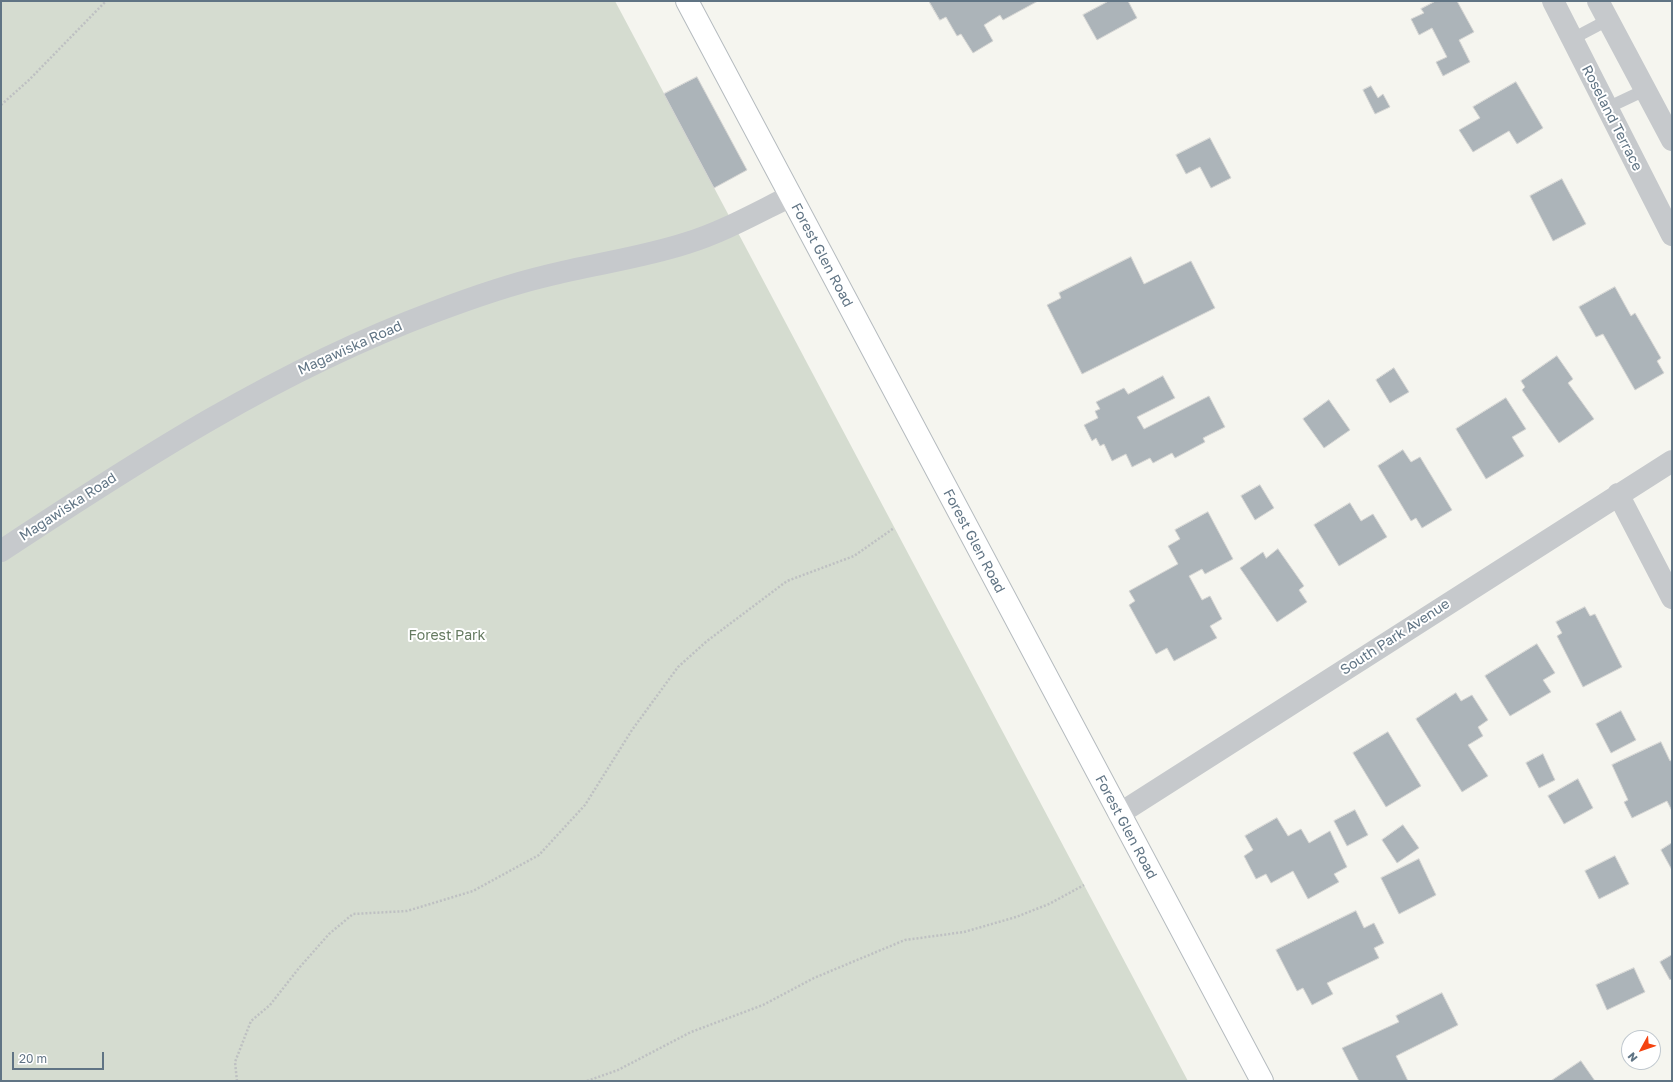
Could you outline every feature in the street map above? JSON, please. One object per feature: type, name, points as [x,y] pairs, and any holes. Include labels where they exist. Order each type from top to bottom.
[{"type":"street","name":"Forest Glen Road","points":[[687,1],[1262,1081]]},
{"type":"street","name":"Roseland Terrace","points":[[1553,1],[1672,236]]},
{"type":"street","points":[[1598,1],[1672,140]]},
{"type":"street","name":"Magawiska Road","points":[[1,550],[106,481],[232,406],[305,367],[380,333],[490,292],[546,276],[689,243],[791,196]]},
{"type":"street","name":"South Park Avenue","points":[[1119,814],[1618,494],[1672,461]]},
{"type":"street","points":[[1618,494],[1672,598]]},
{"type":"lane","points":[[1572,40],[1608,20]]},
{"type":"lane","points":[[1607,108],[1645,90]]},
{"type":"path","points":[[1,105],[29,80],[106,1]]},
{"type":"path","points":[[237,1081],[235,1062],[251,1021],[270,1005],[299,968],[335,928],[353,914],[408,911],[473,891],[539,855],[585,805],[632,730],[678,667],[707,641],[787,581],[854,556],[894,528]]},
{"type":"path","points":[[587,1081],[618,1070],[691,1032],[763,1005],[814,978],[906,940],[964,932],[1016,917],[1048,904],[1084,885]]},
{"type":"green space","name":"Forest Park","points":[[1,1],[615,1],[1188,1081],[1,1081]]},
{"type":"building","points":[[929,1],[1038,1],[1003,20],[1000,15],[984,25],[993,41],[973,53],[961,34],[957,36],[946,17],[940,20]]},
{"type":"building","points":[[1109,1],[1128,1],[1137,18],[1097,40],[1083,15]]},
{"type":"building","points":[[1436,1],[1457,1],[1474,32],[1459,40],[1470,62],[1443,76],[1436,62],[1447,57],[1432,28],[1419,35],[1411,19],[1424,13],[1421,9]]},
{"type":"building","points":[[697,77],[747,170],[714,188],[664,94]]},
{"type":"building","points":[[1516,82],[1543,128],[1517,144],[1509,131],[1473,152],[1459,130],[1480,118],[1473,107]]},
{"type":"building","points":[[1371,86],[1378,98],[1383,94],[1390,107],[1375,114],[1363,90]]},
{"type":"building","points":[[1210,138],[1231,178],[1211,188],[1200,167],[1186,174],[1176,155]]},
{"type":"building","points":[[1562,179],[1586,224],[1553,241],[1530,196]]},
{"type":"building","points":[[1131,257],[1144,284],[1191,261],[1215,308],[1082,374],[1047,305],[1061,298],[1059,293]]},
{"type":"building","points":[[1615,287],[1631,316],[1635,313],[1661,358],[1657,361],[1664,373],[1635,390],[1603,334],[1596,337],[1579,307]]},
{"type":"building","points":[[1557,356],[1573,379],[1568,383],[1594,419],[1559,443],[1522,390],[1525,387],[1521,381]]},
{"type":"building","points":[[1394,368],[1409,392],[1390,403],[1376,380]]},
{"type":"building","points":[[1163,376],[1175,398],[1137,417],[1144,429],[1209,396],[1225,427],[1203,438],[1205,442],[1175,458],[1172,453],[1153,463],[1150,458],[1132,467],[1126,454],[1112,461],[1104,444],[1100,446],[1096,438],[1092,441],[1084,425],[1098,418],[1095,411],[1100,409],[1096,402],[1124,388],[1128,394]]},
{"type":"building","points":[[1506,398],[1526,429],[1512,437],[1524,456],[1486,479],[1456,429]]},
{"type":"building","points":[[1329,400],[1350,430],[1324,448],[1303,419]]},
{"type":"building","points":[[1403,450],[1411,462],[1420,457],[1452,510],[1422,528],[1416,518],[1411,521],[1378,466]]},
{"type":"building","points":[[1260,485],[1274,508],[1255,520],[1241,496]]},
{"type":"building","points":[[1350,503],[1361,521],[1373,514],[1387,537],[1339,566],[1314,525]]},
{"type":"building","points":[[1208,512],[1233,559],[1205,574],[1202,569],[1189,576],[1202,600],[1210,596],[1222,619],[1210,626],[1217,638],[1174,661],[1167,648],[1156,654],[1129,605],[1135,601],[1129,591],[1178,564],[1168,546],[1180,539],[1175,530]]},
{"type":"building","points":[[1278,549],[1304,586],[1299,590],[1307,602],[1277,622],[1240,568],[1263,552],[1266,558]]},
{"type":"building","points":[[1585,607],[1590,616],[1595,614],[1622,667],[1583,687],[1557,636],[1562,633],[1556,622]]},
{"type":"building","points":[[1537,644],[1555,673],[1543,680],[1551,692],[1510,716],[1485,676]]},
{"type":"building","points":[[1456,693],[1461,701],[1472,695],[1488,720],[1478,727],[1483,736],[1468,745],[1488,776],[1462,792],[1416,719]]},
{"type":"building","points":[[1621,711],[1636,740],[1611,753],[1596,724]]},
{"type":"building","points":[[1388,732],[1421,786],[1386,807],[1353,753]]},
{"type":"building","points":[[1661,742],[1670,761],[1672,760],[1672,811],[1667,801],[1632,818],[1624,802],[1628,800],[1612,765]]},
{"type":"building","points":[[1543,754],[1555,780],[1539,788],[1526,763]]},
{"type":"building","points":[[1578,779],[1593,808],[1564,824],[1548,796]]},
{"type":"building","points":[[1355,810],[1368,835],[1347,846],[1334,821]]},
{"type":"building","points":[[1277,818],[1288,836],[1301,829],[1309,843],[1330,831],[1347,867],[1334,874],[1339,882],[1308,899],[1293,871],[1271,883],[1266,874],[1256,879],[1244,856],[1253,850],[1245,836]]},
{"type":"building","points":[[1403,825],[1419,848],[1397,863],[1382,840]]},
{"type":"building","points":[[1672,843],[1672,870],[1661,850]]},
{"type":"building","points":[[1615,856],[1629,884],[1599,899],[1585,871]]},
{"type":"building","points":[[1419,859],[1436,895],[1399,914],[1381,878]]},
{"type":"building","points":[[1356,911],[1364,928],[1374,923],[1384,943],[1374,948],[1379,958],[1327,983],[1333,994],[1312,1005],[1303,988],[1297,991],[1276,950]]},
{"type":"building","points":[[1672,955],[1672,978],[1670,980],[1660,962]]},
{"type":"building","points":[[1634,968],[1645,992],[1607,1010],[1596,985]]},
{"type":"building","points":[[1442,993],[1458,1025],[1396,1056],[1408,1081],[1359,1081],[1342,1048],[1399,1022],[1396,1016]]},
{"type":"building","points":[[1581,1061],[1595,1081],[1551,1081]]}]
